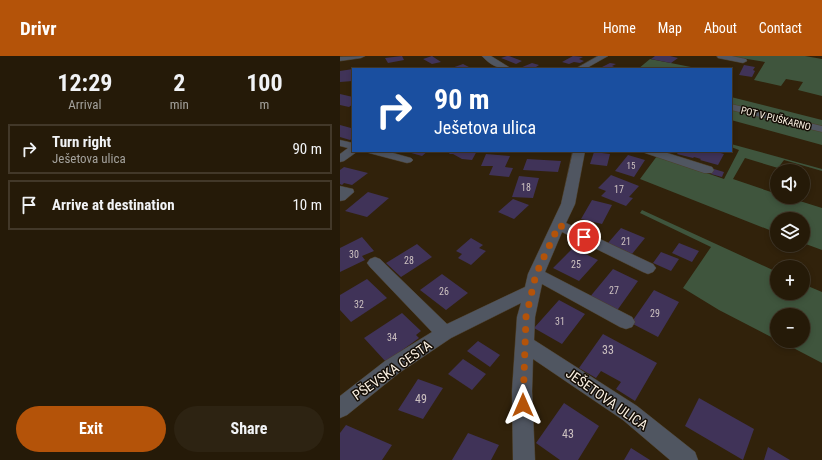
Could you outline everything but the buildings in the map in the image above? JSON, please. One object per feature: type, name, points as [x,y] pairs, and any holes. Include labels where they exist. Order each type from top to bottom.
[{"type":"street","points":[[340,59],[361,56]]},
{"type":"street","points":[[486,56],[493,65],[504,68]]},
{"type":"street","points":[[581,68],[604,56]]},
{"type":"street","points":[[721,56],[743,61]]},
{"type":"street","name":"POT V PUŠKARNO","points":[[732,107],[822,129]]},
{"type":"street","points":[[340,143],[352,146]]},
{"type":"street","points":[[340,159],[352,151]]},
{"type":"street","points":[[377,152],[407,160]]},
{"type":"street","points":[[524,460],[522,391],[526,317],[536,274],[568,204],[579,152]]},
{"type":"street","points":[[652,152],[708,170]]},
{"type":"street","points":[[340,190],[348,192],[340,197]]},
{"type":"street","points":[[559,225],[648,268]]},
{"type":"street","points":[[375,264],[445,333],[531,291]]},
{"type":"street","points":[[536,274],[626,322]]},
{"type":"street","name":"PŠEVSKA CESTA","points":[[340,408],[392,367],[445,333]]},
{"type":"street","name":"JEŠETOVA ULICA","points":[[524,343],[630,413],[687,460]]},
{"type":"green space","points":[[729,56],[805,56],[822,59],[822,96],[798,90],[803,82],[786,79],[781,86],[754,80],[765,62]]},
{"type":"green space","points":[[650,59],[691,67],[690,68],[639,68]]},
{"type":"green space","points":[[732,97],[822,120],[822,126],[732,105]]},
{"type":"green space","points":[[732,109],[822,131],[822,145],[732,120]]},
{"type":"green space","points":[[732,144],[804,164],[784,160],[781,164],[770,164],[770,166],[745,158],[733,179],[770,192],[770,204],[809,204],[822,208],[822,250],[810,246],[810,212],[770,212],[770,230],[640,179],[657,156],[724,179],[739,150],[732,147]]},
{"type":"green space","points":[[810,166],[822,169],[822,171],[810,168]]},
{"type":"green space","points":[[642,210],[770,269],[770,300],[810,300],[810,287],[822,292],[822,363],[793,348],[810,348],[810,308],[770,308],[770,336],[719,310],[683,288],[711,247],[640,213]]},
{"type":"route","points":[[523,405],[522,391],[526,317],[536,274],[559,225],[584,237]]}]
